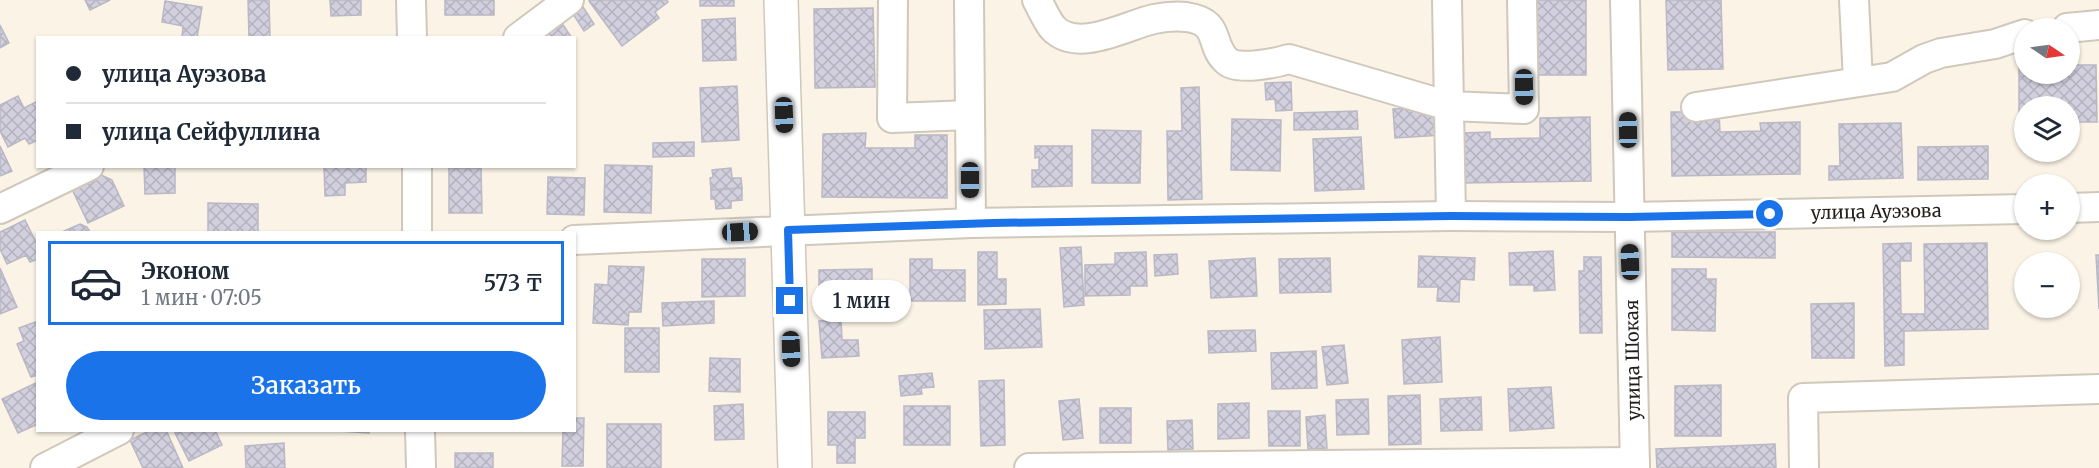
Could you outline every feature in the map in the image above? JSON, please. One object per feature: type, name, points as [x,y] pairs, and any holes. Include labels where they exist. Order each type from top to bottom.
[{"type":"main road","points":[[781,0],[795,468]]},
{"type":"street","points":[[411,0],[412,36]]},
{"type":"street","points":[[521,36],[570,0]]},
{"type":"street","points":[[892,0],[892,118],[970,115]]},
{"type":"street","points":[[969,0],[970,223]]},
{"type":"street","points":[[1037,0],[1052,27],[1070,36],[1097,37],[1155,19],[1187,17],[1202,21],[1211,28],[1222,57],[1237,66],[1268,65],[1289,59],[1449,106],[1524,109],[1522,0]]},
{"type":"street","points":[[1447,0],[1451,216]]},
{"type":"street","name":"улица Шокая","points":[[1625,0],[1635,465]]},
{"type":"street","points":[[1854,0],[1858,81]]},
{"type":"street","points":[[2080,27],[2099,25]]},
{"type":"street","points":[[1696,107],[1892,77],[1924,59],[1941,53],[1995,44],[2014,38]]},
{"type":"street","points":[[0,209],[85,168]]},
{"type":"street","points":[[417,168],[417,231]]},
{"type":"street","points":[[2080,208],[2099,207]]},
{"type":"street","name":"улица Ауэзова","points":[[576,240],[970,223],[1451,216],[1629,217],[2014,208]]},
{"type":"street","points":[[1804,468],[1803,398],[2099,389]]},
{"type":"street","points":[[45,468],[115,432]]},
{"type":"street","points":[[420,432],[421,468]]},
{"type":"street","points":[[1029,468],[1635,465]]},
{"type":"building","points":[[85,0],[110,0],[90,10]]},
{"type":"building","points":[[248,0],[269,0],[270,36],[249,36]]},
{"type":"building","points":[[330,0],[361,0],[361,15],[331,16]]},
{"type":"building","points":[[445,0],[494,0],[494,15],[445,15]]},
{"type":"building","points":[[667,0],[668,2],[655,12],[659,18],[622,46],[589,1]]},
{"type":"building","points":[[700,0],[734,0],[734,6],[700,6]]},
{"type":"building","points":[[1531,0],[1586,0],[1586,75],[1531,75]]},
{"type":"building","points":[[1666,0],[1721,0],[1723,69],[1668,70]]},
{"type":"building","points":[[165,1],[202,7],[197,36],[182,36],[183,26],[162,22]]},
{"type":"building","points":[[583,7],[594,24],[584,31],[573,14]]},
{"type":"building","points":[[873,8],[875,87],[815,88],[814,9]]},
{"type":"building","points":[[735,18],[736,60],[703,61],[702,20]]},
{"type":"building","points":[[559,19],[571,36],[551,36],[546,29]]},
{"type":"building","points":[[0,25],[9,43],[0,48]]},
{"type":"building","points":[[2080,65],[2096,65],[2097,122],[2080,122],[2080,96],[2019,96],[2019,84],[2080,84]]},
{"type":"building","points":[[1291,82],[1292,110],[1276,111],[1275,99],[1266,100],[1265,83]]},
{"type":"building","points":[[737,86],[739,140],[702,142],[700,88]]},
{"type":"building","points":[[1199,87],[1202,199],[1168,200],[1167,131],[1182,131],[1181,88]]},
{"type":"building","points":[[18,96],[24,108],[36,102],[36,141],[29,144],[25,138],[8,147],[0,131],[0,105]]},
{"type":"building","points":[[1441,107],[1442,135],[1395,138],[1393,109]]},
{"type":"building","points":[[1357,111],[1358,129],[1294,130],[1294,113]]},
{"type":"building","points":[[1671,112],[1719,112],[1720,132],[1761,131],[1760,123],[1800,122],[1800,174],[1672,176]]},
{"type":"building","points":[[1590,117],[1591,181],[1462,183],[1462,133],[1490,132],[1490,139],[1540,138],[1540,118]]},
{"type":"building","points":[[1232,119],[1281,120],[1280,171],[1231,170]]},
{"type":"building","points":[[1901,123],[1903,178],[1829,180],[1829,166],[1840,166],[1839,124]]},
{"type":"building","points":[[1092,130],[1141,131],[1140,183],[1092,183]]},
{"type":"building","points":[[866,133],[865,148],[915,148],[915,135],[947,135],[947,198],[822,197],[823,134]]},
{"type":"building","points":[[1361,137],[1364,189],[1315,191],[1313,139]]},
{"type":"building","points":[[694,142],[694,156],[653,157],[653,143]]},
{"type":"building","points":[[0,146],[12,171],[0,176]]},
{"type":"building","points":[[1035,146],[1072,146],[1072,186],[1032,187],[1032,170],[1039,170],[1039,157],[1035,158]]},
{"type":"building","points":[[1988,146],[1988,179],[1918,180],[1918,147]]},
{"type":"building","points":[[605,165],[652,166],[651,213],[604,212]]},
{"type":"building","points":[[144,168],[175,168],[175,193],[145,194]]},
{"type":"building","points":[[324,168],[366,168],[366,182],[345,183],[345,195],[325,196]]},
{"type":"building","points":[[449,168],[481,168],[482,213],[449,213]]},
{"type":"building","points":[[731,168],[732,178],[741,178],[742,188],[711,190],[712,170]]},
{"type":"building","points":[[99,174],[112,180],[124,206],[88,223],[71,187]]},
{"type":"building","points":[[548,177],[585,178],[584,215],[547,214]]},
{"type":"building","points":[[742,188],[742,200],[731,201],[731,208],[716,209],[715,199],[711,199],[711,190]]},
{"type":"building","points":[[208,203],[258,204],[258,231],[208,231]]},
{"type":"building","points":[[25,220],[36,242],[36,260],[30,262],[26,255],[7,264],[0,249],[0,232]]},
{"type":"building","points":[[80,224],[89,231],[64,231]]},
{"type":"building","points":[[1672,232],[1775,232],[1775,258],[1672,257]]},
{"type":"building","points":[[1911,243],[1911,261],[1900,261],[1901,314],[1925,314],[1924,244],[1987,243],[1988,329],[1904,331],[1904,365],[1885,366],[1883,244]]},
{"type":"building","points":[[1081,247],[1084,305],[1064,307],[1060,248]]},
{"type":"building","points":[[1553,251],[1555,290],[1534,291],[1534,285],[1510,285],[1509,253]]},
{"type":"building","points":[[978,252],[997,252],[997,279],[1006,279],[1006,304],[978,305]]},
{"type":"building","points":[[1146,252],[1147,286],[1130,286],[1130,295],[1085,296],[1085,265],[1115,264],[1115,253]]},
{"type":"building","points":[[1177,254],[1178,274],[1155,276],[1154,255]]},
{"type":"building","points":[[2096,255],[2099,255],[2099,309]]},
{"type":"building","points":[[1419,256],[1475,258],[1474,280],[1460,279],[1459,302],[1437,301],[1438,287],[1418,287]]},
{"type":"building","points":[[1584,257],[1601,257],[1602,333],[1580,333],[1579,271],[1584,271]]},
{"type":"building","points":[[1255,258],[1257,296],[1211,298],[1209,261]]},
{"type":"building","points":[[1330,258],[1331,292],[1280,293],[1279,259]]},
{"type":"building","points":[[702,259],[745,259],[745,296],[702,297]]},
{"type":"building","points":[[910,259],[932,259],[932,270],[965,270],[965,301],[910,301]]},
{"type":"building","points":[[609,266],[644,267],[641,312],[629,312],[628,325],[593,323],[595,284],[608,285]]},
{"type":"building","points":[[0,268],[17,307],[0,314]]},
{"type":"building","points":[[872,269],[872,304],[819,305],[819,270]]},
{"type":"building","points":[[1672,269],[1706,269],[1706,279],[1716,279],[1715,331],[1672,330]]},
{"type":"building","points":[[714,301],[714,323],[663,326],[662,303]]},
{"type":"building","points":[[1854,303],[1854,358],[1812,358],[1811,304]]},
{"type":"building","points":[[1040,309],[1042,347],[985,349],[984,310]]},
{"type":"building","points":[[841,320],[842,340],[858,340],[859,356],[822,358],[819,321]]},
{"type":"building","points":[[36,322],[36,376],[31,377],[17,344],[24,341],[19,328]]},
{"type":"building","points":[[625,328],[659,328],[659,372],[625,372]]},
{"type":"building","points":[[1255,330],[1256,351],[1209,353],[1208,331]]},
{"type":"building","points":[[1440,337],[1442,382],[1404,384],[1402,340]]},
{"type":"building","points":[[1344,345],[1348,383],[1327,385],[1322,347]]},
{"type":"building","points":[[1316,351],[1317,388],[1272,389],[1271,353]]},
{"type":"building","points":[[710,358],[740,359],[740,392],[709,391]]},
{"type":"building","points":[[932,373],[934,387],[921,388],[922,394],[901,396],[899,376]]},
{"type":"building","points":[[1004,380],[1005,445],[981,446],[979,381]]},
{"type":"building","points":[[36,383],[36,425],[18,433],[2,399]]},
{"type":"building","points":[[1721,385],[1721,436],[1675,436],[1675,386]]},
{"type":"building","points":[[1551,387],[1554,428],[1510,431],[1508,389]]},
{"type":"building","points":[[1420,395],[1421,444],[1389,445],[1388,396]]},
{"type":"building","points":[[1481,397],[1482,430],[1441,431],[1440,399]]},
{"type":"building","points":[[1079,399],[1083,438],[1063,440],[1059,401]]},
{"type":"building","points":[[1368,399],[1369,434],[1337,435],[1336,400]]},
{"type":"building","points":[[1249,403],[1249,438],[1218,439],[1218,404]]},
{"type":"building","points":[[743,404],[744,439],[715,440],[714,406]]},
{"type":"building","points":[[904,406],[950,406],[950,445],[904,445]]},
{"type":"building","points":[[1100,408],[1131,408],[1131,443],[1100,443]]},
{"type":"building","points":[[1268,411],[1300,411],[1300,446],[1269,446]]},
{"type":"building","points":[[828,412],[865,412],[865,438],[855,438],[855,463],[837,463],[837,445],[828,445]]},
{"type":"building","points":[[1325,415],[1327,448],[1308,449],[1306,417]]},
{"type":"building","points":[[576,418],[584,418],[583,466],[562,466],[563,432],[576,432]]},
{"type":"building","points":[[1192,420],[1193,449],[1168,450],[1167,421]]},
{"type":"building","points":[[607,424],[661,424],[661,468],[607,468]]},
{"type":"building","points":[[147,432],[167,432],[183,468],[143,468],[130,440]]},
{"type":"building","points":[[216,432],[222,445],[189,461],[175,433]]},
{"type":"building","points":[[284,443],[285,468],[246,468],[245,446]]},
{"type":"building","points":[[1775,444],[1776,468],[1657,468],[1656,449]]},
{"type":"building","points":[[455,453],[493,453],[493,468],[455,468]]},
{"type":"route","points":[[790,301],[788,230],[993,223],[1770,214]]}]
